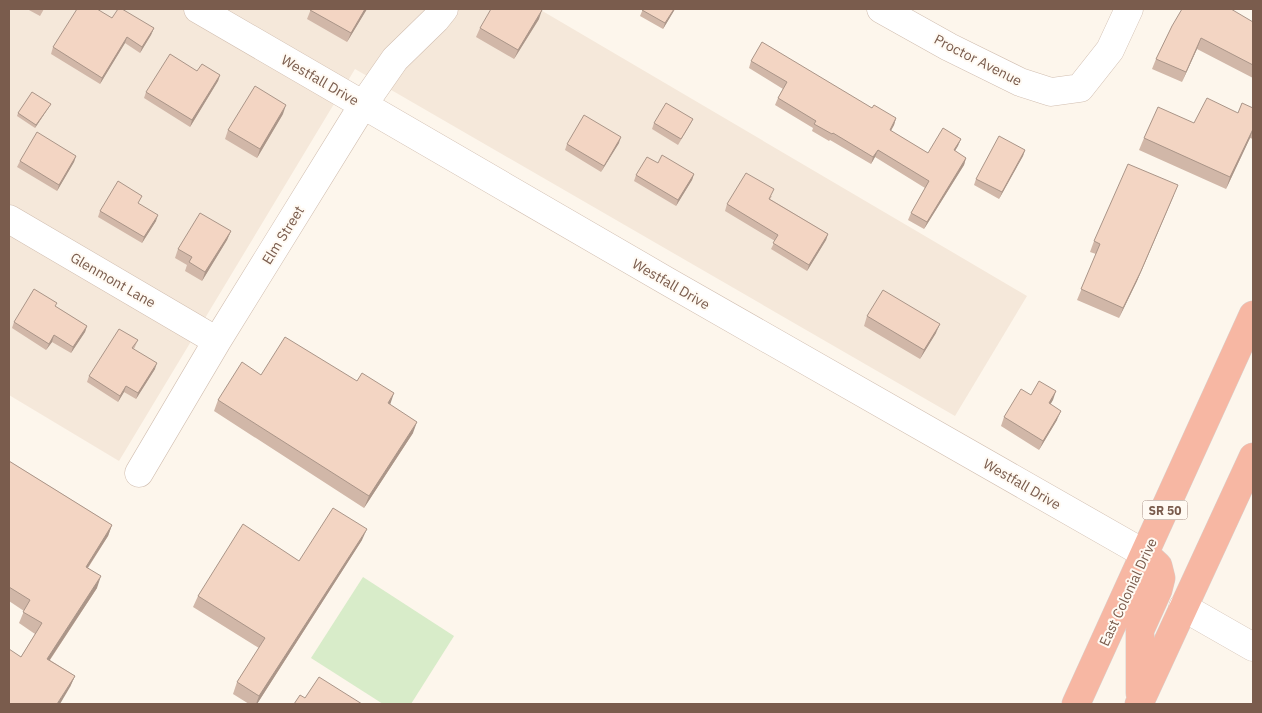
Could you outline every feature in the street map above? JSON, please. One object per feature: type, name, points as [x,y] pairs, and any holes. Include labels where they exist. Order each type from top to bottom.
[{"type":"highway","name":"East Colonial Drive","points":[[1076,704],[1253,315]]},
{"type":"highway","points":[[1140,703],[1253,456]]},
{"type":"highway","points":[[1140,703],[1140,630],[1158,590],[1161,578],[1158,566],[1145,554]]},
{"type":"street","name":"Westfall Drive","points":[[198,9],[700,301],[1145,554]]},
{"type":"street","name":"Elm Street","points":[[139,474],[217,342],[363,105],[395,59],[444,9]]},
{"type":"street","name":"Proctor Avenue","points":[[881,9],[949,47],[1020,82],[1051,92],[1080,88],[1110,50],[1129,9]]},
{"type":"street","name":"Glenmont Lane","points":[[9,219],[217,342]]},
{"type":"street","points":[[1184,607],[1253,647]]},
{"type":"shaded area","points":[[9,9],[539,9],[1027,296],[955,416],[355,69],[119,461],[9,395]]},
{"type":"green space","points":[[363,577],[454,636],[411,704],[383,704],[311,658]]},
{"type":"building","points":[[77,9],[97,9],[112,18],[118,9],[122,9],[154,28],[142,47],[127,37],[102,78],[53,47]]},
{"type":"building","points":[[311,9],[365,9],[351,33]]},
{"type":"building","points":[[491,9],[542,10],[518,50],[480,28]]},
{"type":"building","points":[[643,9],[674,9],[665,23]]},
{"type":"building","points":[[1182,9],[1231,9],[1253,22],[1253,65],[1201,38],[1186,72],[1156,59]]},
{"type":"building","points":[[762,42],[872,108],[874,105],[896,118],[890,130],[928,153],[943,128],[961,139],[954,150],[966,158],[927,222],[911,213],[929,181],[878,150],[873,157],[814,124],[816,121],[778,98],[787,82],[751,61]]},
{"type":"building","points":[[170,54],[197,71],[202,64],[220,75],[192,120],[146,92]]},
{"type":"building","points":[[255,86],[286,105],[260,149],[228,130]]},
{"type":"building","points":[[32,92],[51,104],[36,125],[18,113]]},
{"type":"building","points":[[1207,98],[1238,113],[1242,103],[1253,108],[1253,129],[1230,177],[1144,138],[1158,107],[1194,123]]},
{"type":"building","points":[[666,103],[693,119],[681,139],[654,123]]},
{"type":"building","points":[[584,115],[621,137],[604,166],[567,144]]},
{"type":"building","points":[[37,132],[76,156],[59,185],[20,161]]},
{"type":"building","points":[[999,136],[1025,150],[1002,192],[976,179]]},
{"type":"building","points":[[662,155],[694,174],[678,200],[636,175],[647,157],[658,163]]},
{"type":"building","points":[[1128,164],[1178,185],[1123,308],[1081,289],[1100,244],[1094,241]]},
{"type":"building","points":[[746,173],[774,189],[769,199],[828,234],[809,265],[773,243],[778,235],[727,204]]},
{"type":"building","points":[[118,181],[142,196],[138,203],[158,215],[144,237],[100,211]]},
{"type":"building","points":[[200,213],[231,231],[205,272],[189,262],[192,257],[178,249]]},
{"type":"building","points":[[34,289],[57,303],[55,306],[87,326],[73,347],[54,335],[49,344],[14,322]]},
{"type":"building","points":[[883,290],[940,324],[924,350],[867,316]]},
{"type":"building","points":[[119,329],[138,340],[132,348],[157,363],[138,393],[126,386],[120,396],[89,376]]},
{"type":"building","points":[[285,337],[357,381],[362,373],[394,393],[388,403],[417,422],[369,496],[218,400],[242,362],[261,375]]},
{"type":"building","points":[[1039,381],[1056,391],[1049,403],[1061,411],[1043,441],[1004,417],[1021,389],[1031,395]]},
{"type":"building","points":[[9,461],[112,525],[86,567],[101,576],[47,659],[75,676],[57,704],[9,704],[9,649],[21,657],[42,623],[23,612],[30,600],[9,587]]},
{"type":"building","points":[[333,508],[367,529],[259,696],[237,682],[265,638],[198,596],[243,524],[299,561]]},
{"type":"building","points":[[319,677],[362,704],[294,704],[300,695],[305,698]]}]
